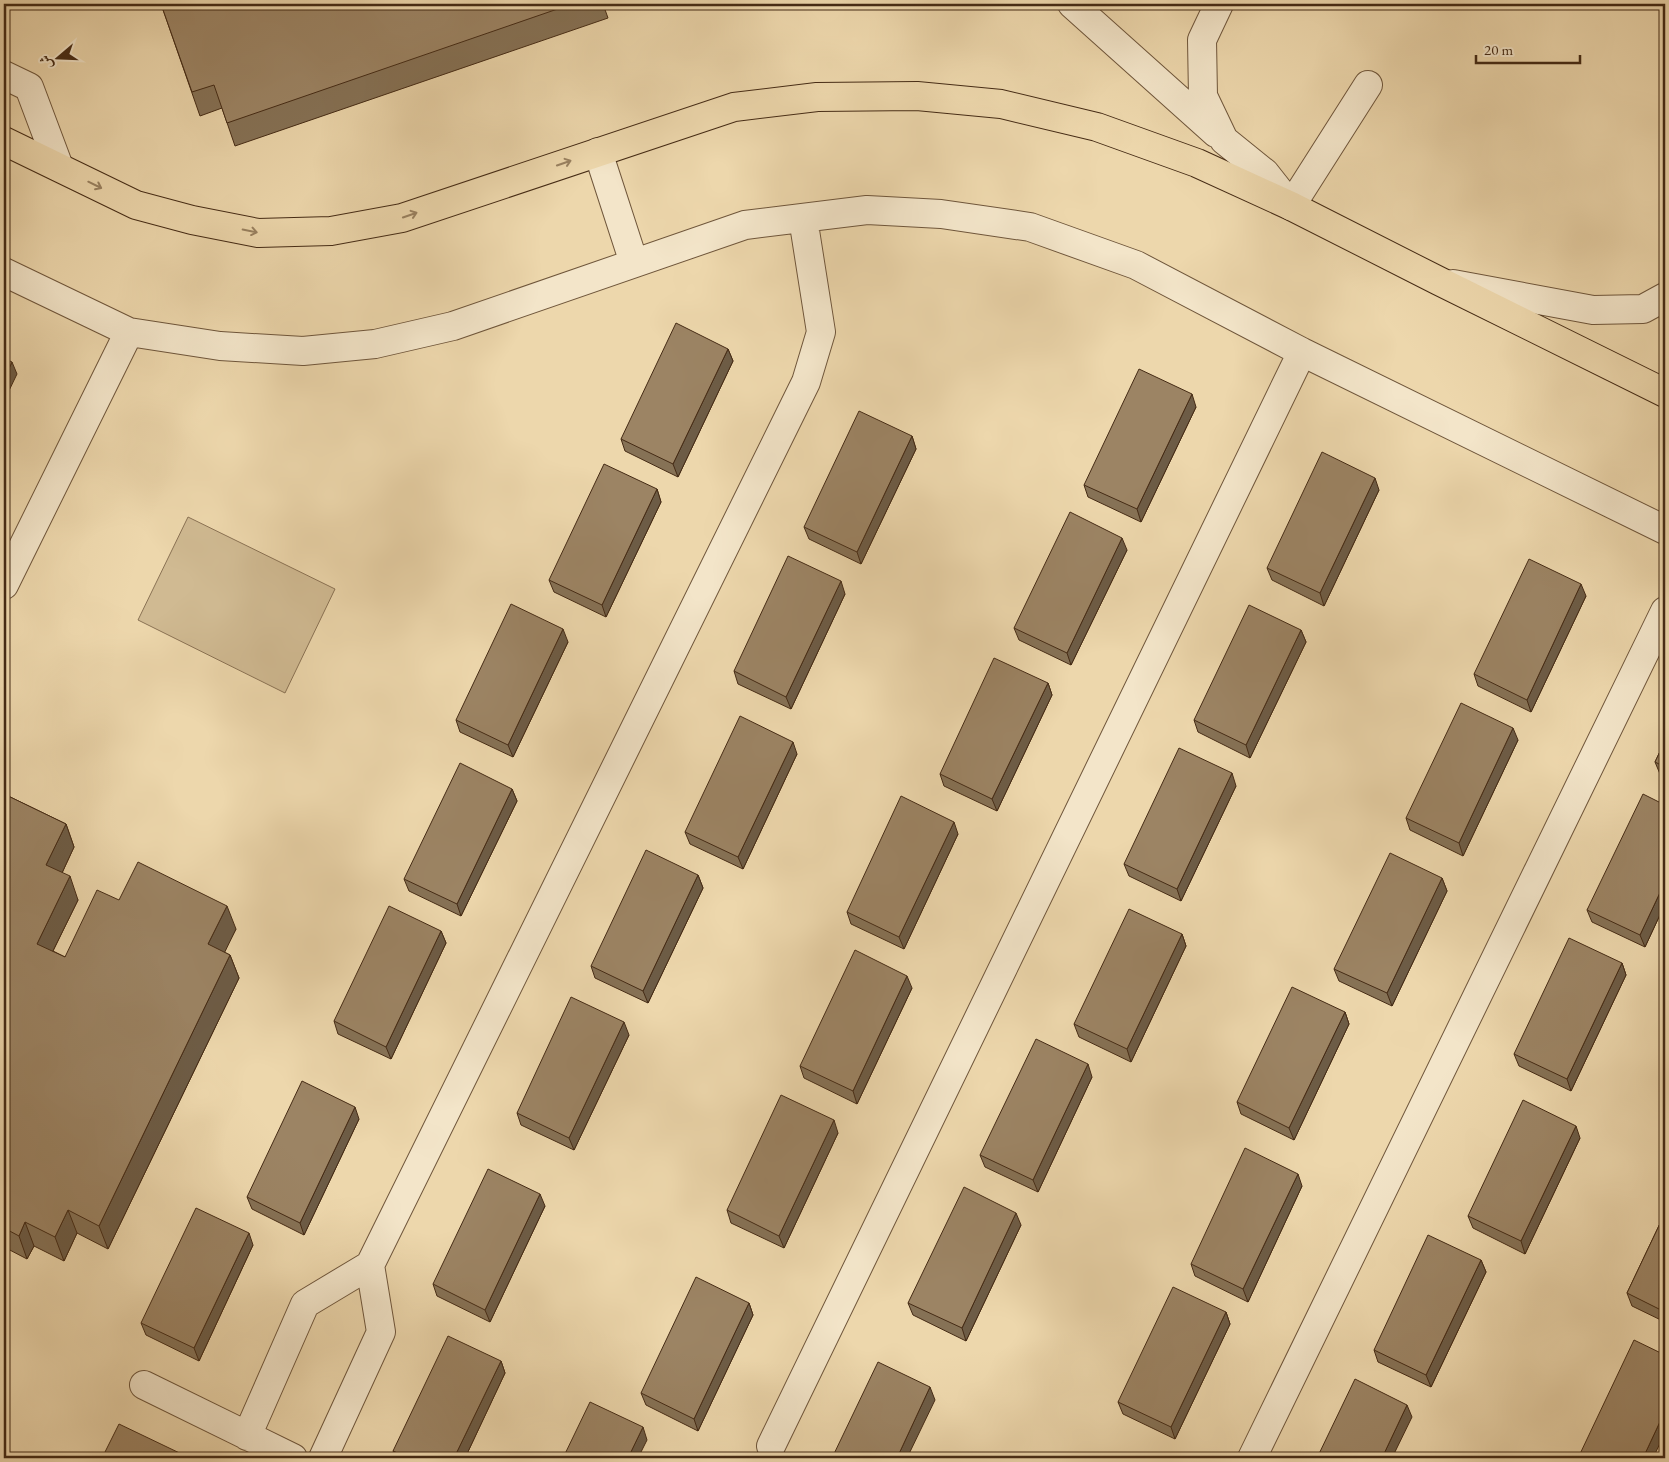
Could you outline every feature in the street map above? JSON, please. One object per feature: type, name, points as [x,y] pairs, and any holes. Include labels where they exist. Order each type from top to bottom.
[{"type":"main road","points":[[4,141],[136,204],[192,220],[258,233],[331,231],[402,218],[734,107],[816,97],[917,96],[1000,104],[1097,127],[1197,163],[1291,206],[1439,282],[1665,393]]},
{"type":"street","points":[[1072,4],[1224,140],[1265,173],[1291,206],[1368,85]]},
{"type":"street","points":[[1219,4],[1202,40],[1204,96],[1224,140]]},
{"type":"street","points":[[4,75],[29,87],[59,167]]},
{"type":"street","points":[[598,152],[634,264]]},
{"type":"street","points":[[4,272],[129,332],[220,346],[303,351],[375,344],[453,326],[745,225],[867,210],[941,214],[1030,227],[1136,265],[1302,352],[1665,530]]},
{"type":"street","points":[[247,1436],[305,1304],[370,1265],[806,382],[821,332],[803,218]]},
{"type":"street","points":[[1439,282],[1593,310],[1643,309],[1665,297]]},
{"type":"street","points":[[4,585],[129,332]]},
{"type":"street","points":[[766,1454],[1302,352]]},
{"type":"street","points":[[1252,1458],[1665,611]]},
{"type":"street","points":[[323,1458],[381,1332],[370,1265]]},
{"type":"street","points":[[144,1385],[292,1458]]},
{"type":"shaded area","points":[[188,517],[335,589],[285,693],[138,620]]},
{"type":"building","points":[[161,4],[572,4],[227,123],[214,85],[192,92]]},
{"type":"building","points":[[676,323],[728,349],[673,464],[621,439]]},
{"type":"building","points":[[4,358],[12,362],[4,379]]},
{"type":"building","points":[[1139,369],[1192,394],[1137,509],[1084,485]]},
{"type":"building","points":[[859,411],[912,436],[857,552],[804,527]]},
{"type":"building","points":[[1322,452],[1375,478],[1320,593],[1267,568]]},
{"type":"building","points":[[604,464],[657,489],[602,605],[549,580]]},
{"type":"building","points":[[1070,512],[1122,538],[1067,653],[1014,628]]},
{"type":"building","points":[[788,556],[841,581],[786,697],[734,671]]},
{"type":"building","points":[[1529,559],[1581,584],[1527,700],[1474,674]]},
{"type":"building","points":[[511,604],[563,629],[508,745],[456,720]]},
{"type":"building","points":[[1249,605],[1301,630],[1246,745],[1194,720]]},
{"type":"building","points":[[994,658],[1048,683],[992,799],[940,774]]},
{"type":"building","points":[[1461,703],[1513,728],[1459,843],[1406,818]]},
{"type":"building","points":[[740,716],[793,742],[738,857],[685,832]]},
{"type":"building","points":[[1665,741],[1665,767],[1655,762]]},
{"type":"building","points":[[1179,748],[1232,773],[1177,889],[1124,864]]},
{"type":"building","points":[[460,763],[512,789],[457,904],[404,879]]},
{"type":"building","points":[[4,794],[66,824],[46,865],[70,876],[37,944],[65,957],[97,890],[119,900],[138,862],[227,906],[208,944],[230,955],[99,1226],[68,1210],[55,1237],[25,1222],[19,1236],[4,1228]]},
{"type":"building","points":[[1643,794],[1665,805],[1665,882],[1640,935],[1587,910]]},
{"type":"building","points":[[901,796],[954,822],[899,937],[847,912]]},
{"type":"building","points":[[646,850],[698,875],[643,991],[591,966]]},
{"type":"building","points":[[1390,853],[1442,878],[1387,993],[1334,969]]},
{"type":"building","points":[[389,906],[441,931],[386,1047],[334,1021]]},
{"type":"building","points":[[1129,909],[1182,934],[1127,1049],[1074,1024]]},
{"type":"building","points":[[1569,938],[1622,963],[1567,1079],[1514,1054]]},
{"type":"building","points":[[855,950],[907,976],[853,1091],[800,1066]]},
{"type":"building","points":[[1292,987],[1345,1012],[1289,1128],[1237,1102]]},
{"type":"building","points":[[571,997],[624,1022],[569,1138],[517,1113]]},
{"type":"building","points":[[1036,1039],[1088,1064],[1033,1180],[980,1155]]},
{"type":"building","points":[[302,1081],[355,1107],[300,1223],[247,1197]]},
{"type":"building","points":[[781,1095],[834,1120],[779,1236],[727,1210]]},
{"type":"building","points":[[1523,1100],[1576,1126],[1521,1241],[1468,1216]]},
{"type":"building","points":[[1245,1148],[1298,1174],[1243,1289],[1191,1264]]},
{"type":"building","points":[[488,1169],[540,1194],[485,1310],[433,1284]]},
{"type":"building","points":[[964,1187],[1016,1213],[962,1328],[908,1303]]},
{"type":"building","points":[[196,1208],[249,1233],[194,1348],[141,1323]]},
{"type":"building","points":[[1665,1213],[1665,1312],[1627,1293]]},
{"type":"building","points":[[1428,1235],[1481,1260],[1426,1375],[1374,1350]]},
{"type":"building","points":[[696,1277],[749,1303],[694,1419],[641,1393]]},
{"type":"building","points":[[1173,1287],[1226,1312],[1171,1427],[1118,1402]]},
{"type":"building","points":[[448,1336],[501,1361],[454,1458],[409,1458],[393,1451]]},
{"type":"building","points":[[1634,1340],[1665,1355],[1665,1411],[1643,1458],[1584,1458],[1579,1456]]},
{"type":"building","points":[[878,1362],[930,1387],[897,1458],[832,1458]]},
{"type":"building","points":[[1355,1379],[1407,1405],[1382,1458],[1317,1458]]},
{"type":"building","points":[[590,1402],[643,1427],[628,1458],[563,1458]]},
{"type":"building","points":[[119,1424],[190,1458],[102,1458]]}]
